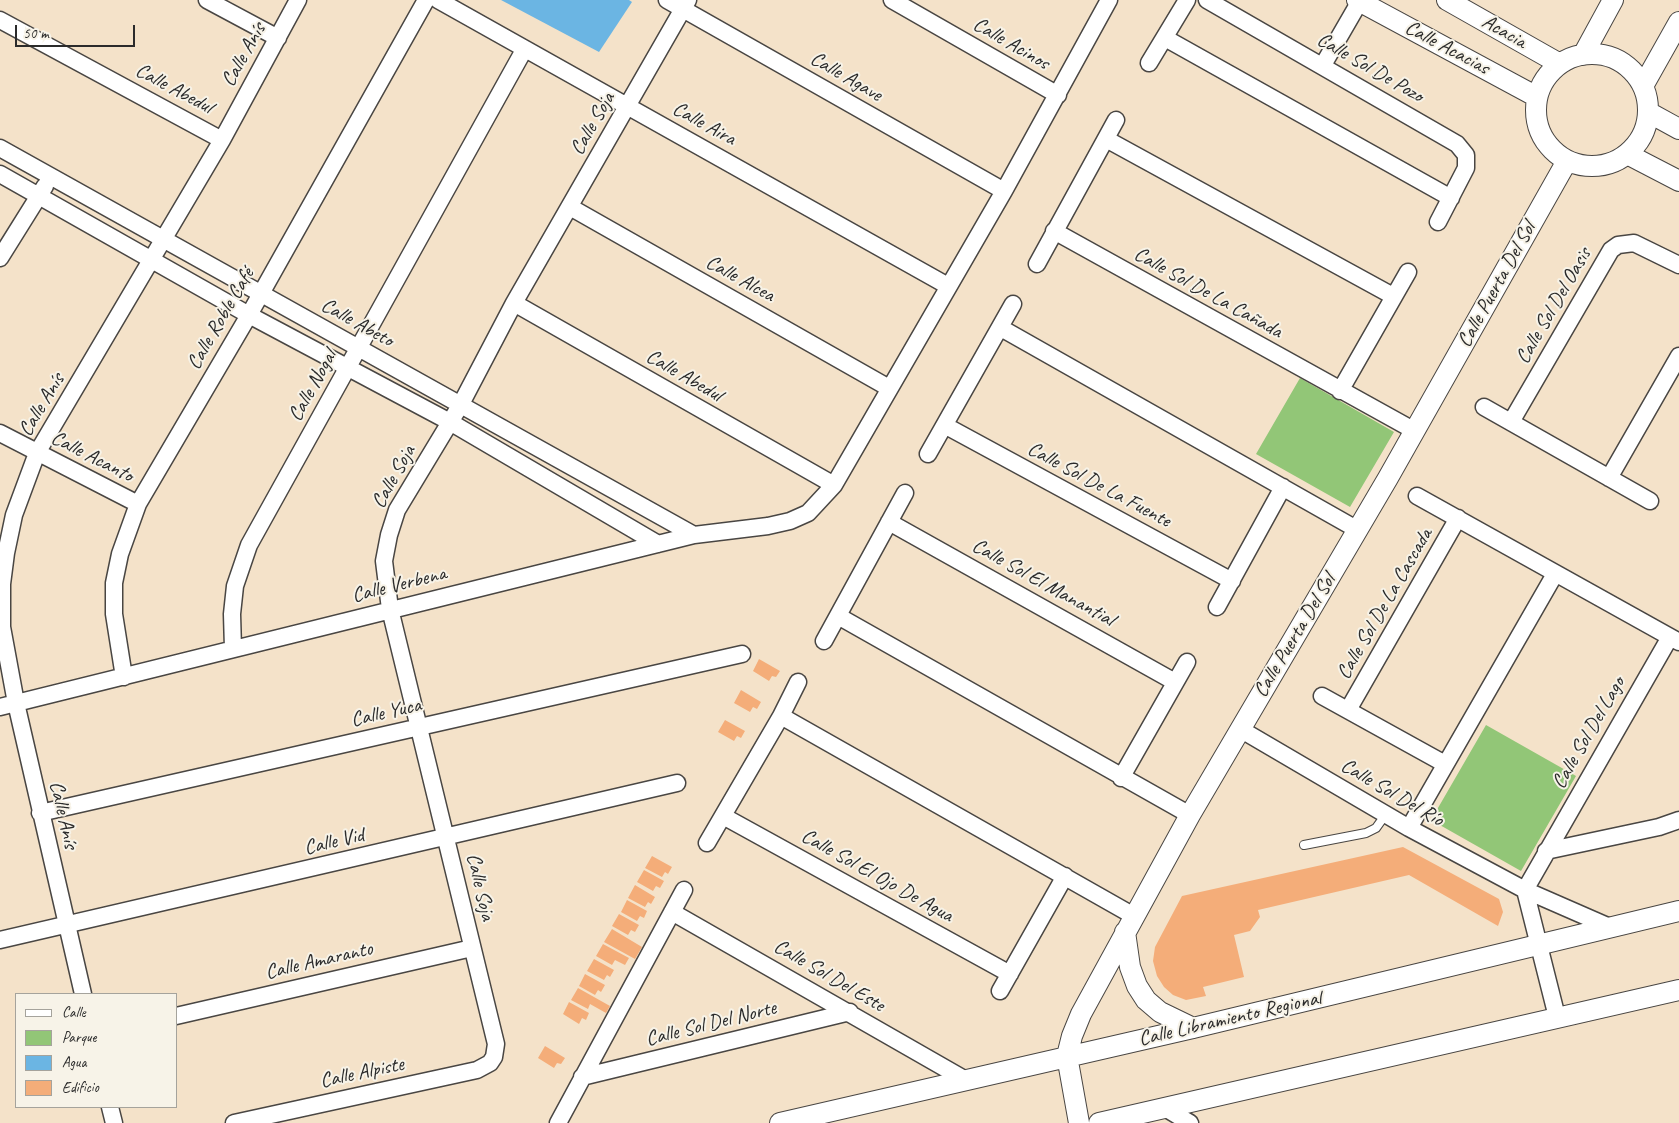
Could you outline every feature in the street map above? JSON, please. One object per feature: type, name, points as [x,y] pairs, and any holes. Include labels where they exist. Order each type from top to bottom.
[{"type":"street","points":[[207,0],[278,38]]},
{"type":"street","name":"Calle Anís","points":[[83,993],[40,813],[8,705],[2,627],[2,584],[14,515],[38,453],[222,140],[298,0]]},
{"type":"street","name":"Calle Roble Café","points":[[124,677],[114,614],[114,583],[120,554],[138,504],[261,294],[426,0]]},
{"type":"street","name":"Calle Aira","points":[[438,0],[524,50],[628,106],[948,286]]},
{"type":"street","name":"Calle Agave","points":[[668,0],[685,4],[1004,191]]},
{"type":"street","name":"Calle Acinos","points":[[892,0],[1058,95]]},
{"type":"street","points":[[834,485],[1004,191],[1109,0]]},
{"type":"street","points":[[1149,63],[1187,0]]},
{"type":"street","name":"Calle Sol De Pozo","points":[[1207,0],[1323,65],[1457,144],[1464,150],[1468,162],[1438,222]]},
{"type":"street","name":"Acacia","points":[[1447,0],[1560,64]]},
{"type":"street","points":[[1583,55],[1613,0]]},
{"type":"street","points":[[1323,65],[1359,1]]},
{"type":"street","name":"Calle Acacias","points":[[1359,1],[1537,96]]},
{"type":"street","name":"Calle Soja","points":[[494,1057],[496,1044],[390,609],[384,561],[397,510],[461,404],[514,303],[685,4]]},
{"type":"street","name":"Calle Abedul","points":[[0,20],[222,140]]},
{"type":"street","points":[[1643,86],[1679,22]]},
{"type":"street","points":[[1165,38],[1451,198]]},
{"type":"street","name":"Calle Nogal","points":[[233,649],[232,614],[235,586],[249,545],[524,50]]},
{"type":"street","points":[[1598,54],[1618,61],[1635,74],[1643,86],[1648,112],[1642,134],[1627,154],[1614,162],[1598,166],[1582,166],[1567,161],[1554,152],[1544,140],[1537,119],[1537,96],[1548,74],[1560,64],[1583,55],[1598,54]]},
{"type":"street","points":[[1648,112],[1679,129]]},
{"type":"street","points":[[1037,264],[1116,120]]},
{"type":"street","points":[[1106,139],[1394,296]]},
{"type":"street","name":"Calle Abeto","points":[[0,148],[52,175],[694,536]]},
{"type":"street","points":[[1627,154],[1679,181]]},
{"type":"street","name":"Calle Puerta Del Sol","points":[[1079,1123],[1067,1056],[1072,1036],[1081,1014],[1190,815],[1358,530],[1567,161]]},
{"type":"street","name":"Calle Abeto","points":[[0,174],[39,194],[249,314],[450,422],[658,544]]},
{"type":"street","points":[[0,258],[52,175]]},
{"type":"street","name":"Calle Alcea","points":[[570,207],[889,388]]},
{"type":"street","name":"Calle Sol De La Cañada","points":[[1054,231],[1415,431]]},
{"type":"street","name":"Calle Sol Del Oasis","points":[[1511,422],[1611,250],[1618,245],[1634,243],[1679,265]]},
{"type":"street","points":[[1340,391],[1408,272]]},
{"type":"street","name":"Calle Abedul","points":[[514,303],[834,485]]},
{"type":"street","points":[[928,454],[946,426],[1013,304]]},
{"type":"street","points":[[1001,328],[1358,530]]},
{"type":"street","points":[[1610,478],[1679,356]]},
{"type":"street","points":[[1484,407],[1650,501]]},
{"type":"street","name":"Calle Sol De La Fuente","points":[[946,426],[1232,581]]},
{"type":"street","name":"Calle Acanto","points":[[0,433],[138,504]]},
{"type":"street","name":"Calle Verbena","points":[[8,705],[658,544],[694,536],[768,526],[790,521],[808,513],[834,485]]},
{"type":"street","points":[[1217,607],[1283,487]]},
{"type":"street","points":[[824,641],[905,493]]},
{"type":"street","name":"Calle Sol De La Cascada","points":[[1417,496],[1605,601]]},
{"type":"street","name":"Calle Sol De La Cascada","points":[[1348,710],[1458,518]]},
{"type":"street","name":"Calle Sol El Manantial","points":[[889,522],[1175,682]]},
{"type":"street","points":[[1409,828],[1555,574]]},
{"type":"street","name":"Calle Sol Del Lago","points":[[1525,890],[1546,851],[1674,639],[1605,601]]},
{"type":"street","points":[[838,616],[1121,778],[1190,815]]},
{"type":"street","name":"Calle Yuca","points":[[40,813],[742,654]]},
{"type":"street","points":[[1121,778],[1187,662]]},
{"type":"street","points":[[707,843],[781,716],[798,682]]},
{"type":"street","name":"Calle Sol De La Cascada","points":[[1322,696],[1445,764]]},
{"type":"street","points":[[781,716],[1065,876],[1129,924],[1130,967],[1137,986],[1146,1000],[1160,1012],[1193,1028]]},
{"type":"street","name":"Calle Sol Del Río","points":[[1240,729],[1409,828],[1525,890],[1612,928]]},
{"type":"street","name":"Calle Vid","points":[[0,940],[677,783]]},
{"type":"street","name":"Calle Sol El Ojo De Agua","points":[[723,816],[1010,974]]},
{"type":"street","points":[[1546,851],[1659,827],[1679,820]]},
{"type":"street","points":[[1000,991],[1065,876]]},
{"type":"street","points":[[558,1123],[684,890]]},
{"type":"street","points":[[1525,890],[1557,1017]]},
{"type":"street","name":"Calle Libramiento Regional","points":[[780,1123],[964,1079],[1193,1028],[1679,911]]},
{"type":"street","name":"Calle Sol Del Este","points":[[672,912],[850,1012],[964,1079]]},
{"type":"street","name":"Calle Amaranto","points":[[178,1016],[472,948]]},
{"type":"street","points":[[1100,1123],[1679,990]]},
{"type":"street","name":"Calle Sol Del Norte","points":[[582,1078],[850,1012]]},
{"type":"street","name":"Calle Alpiste","points":[[234,1123],[476,1070],[490,1063],[494,1057]]},
{"type":"street","points":[[110,1108],[114,1123]]},
{"type":"street","points":[[1165,1108],[1190,1123]]},
{"type":"lane","points":[[1304,844],[1366,833],[1376,828],[1386,814]]},
{"type":"green space","points":[[1300,378],[1394,432],[1350,507],[1256,454]]},
{"type":"green space","points":[[1486,725],[1576,776],[1521,871],[1431,820]]},
{"type":"water","points":[[501,0],[629,0],[632,2],[599,52]]},
{"type":"building","points":[[759,659],[780,671],[776,677],[772,676],[769,681],[753,671]]},
{"type":"building","points":[[741,690],[761,702],[757,709],[753,707],[750,712],[734,703]]},
{"type":"building","points":[[725,720],[745,731],[741,738],[737,736],[734,741],[718,732]]},
{"type":"building","points":[[1403,847],[1499,899],[1503,912],[1498,926],[1409,875],[1258,910],[1260,917],[1250,931],[1234,935],[1244,977],[1203,987],[1206,996],[1186,1000],[1173,995],[1164,987],[1157,976],[1153,961],[1155,947],[1182,896]]},
{"type":"building","points":[[652,856],[672,867],[668,874],[665,872],[662,877],[645,868]]},
{"type":"building","points":[[644,870],[664,881],[660,888],[656,886],[653,891],[637,882]]},
{"type":"building","points":[[635,885],[655,897],[651,904],[648,902],[645,907],[628,898]]},
{"type":"building","points":[[627,900],[647,911],[644,918],[640,916],[637,921],[621,912]]},
{"type":"building","points":[[619,914],[639,925],[635,932],[631,930],[628,935],[612,926]]},
{"type":"building","points":[[612,929],[642,947],[635,959],[604,942]]},
{"type":"building","points":[[603,944],[629,958],[625,965],[615,960],[612,965],[596,956]]},
{"type":"building","points":[[594,959],[614,970],[610,977],[607,975],[604,980],[587,971]]},
{"type":"building","points":[[585,974],[605,985],[601,992],[598,990],[595,995],[579,986]]},
{"type":"building","points":[[578,988],[610,1006],[606,1013],[590,1004],[588,1009],[571,1000]]},
{"type":"building","points":[[569,1002],[589,1013],[586,1020],[582,1018],[579,1024],[563,1014]]},
{"type":"building","points":[[545,1046],[565,1058],[561,1064],[557,1063],[554,1068],[538,1058]]}]
